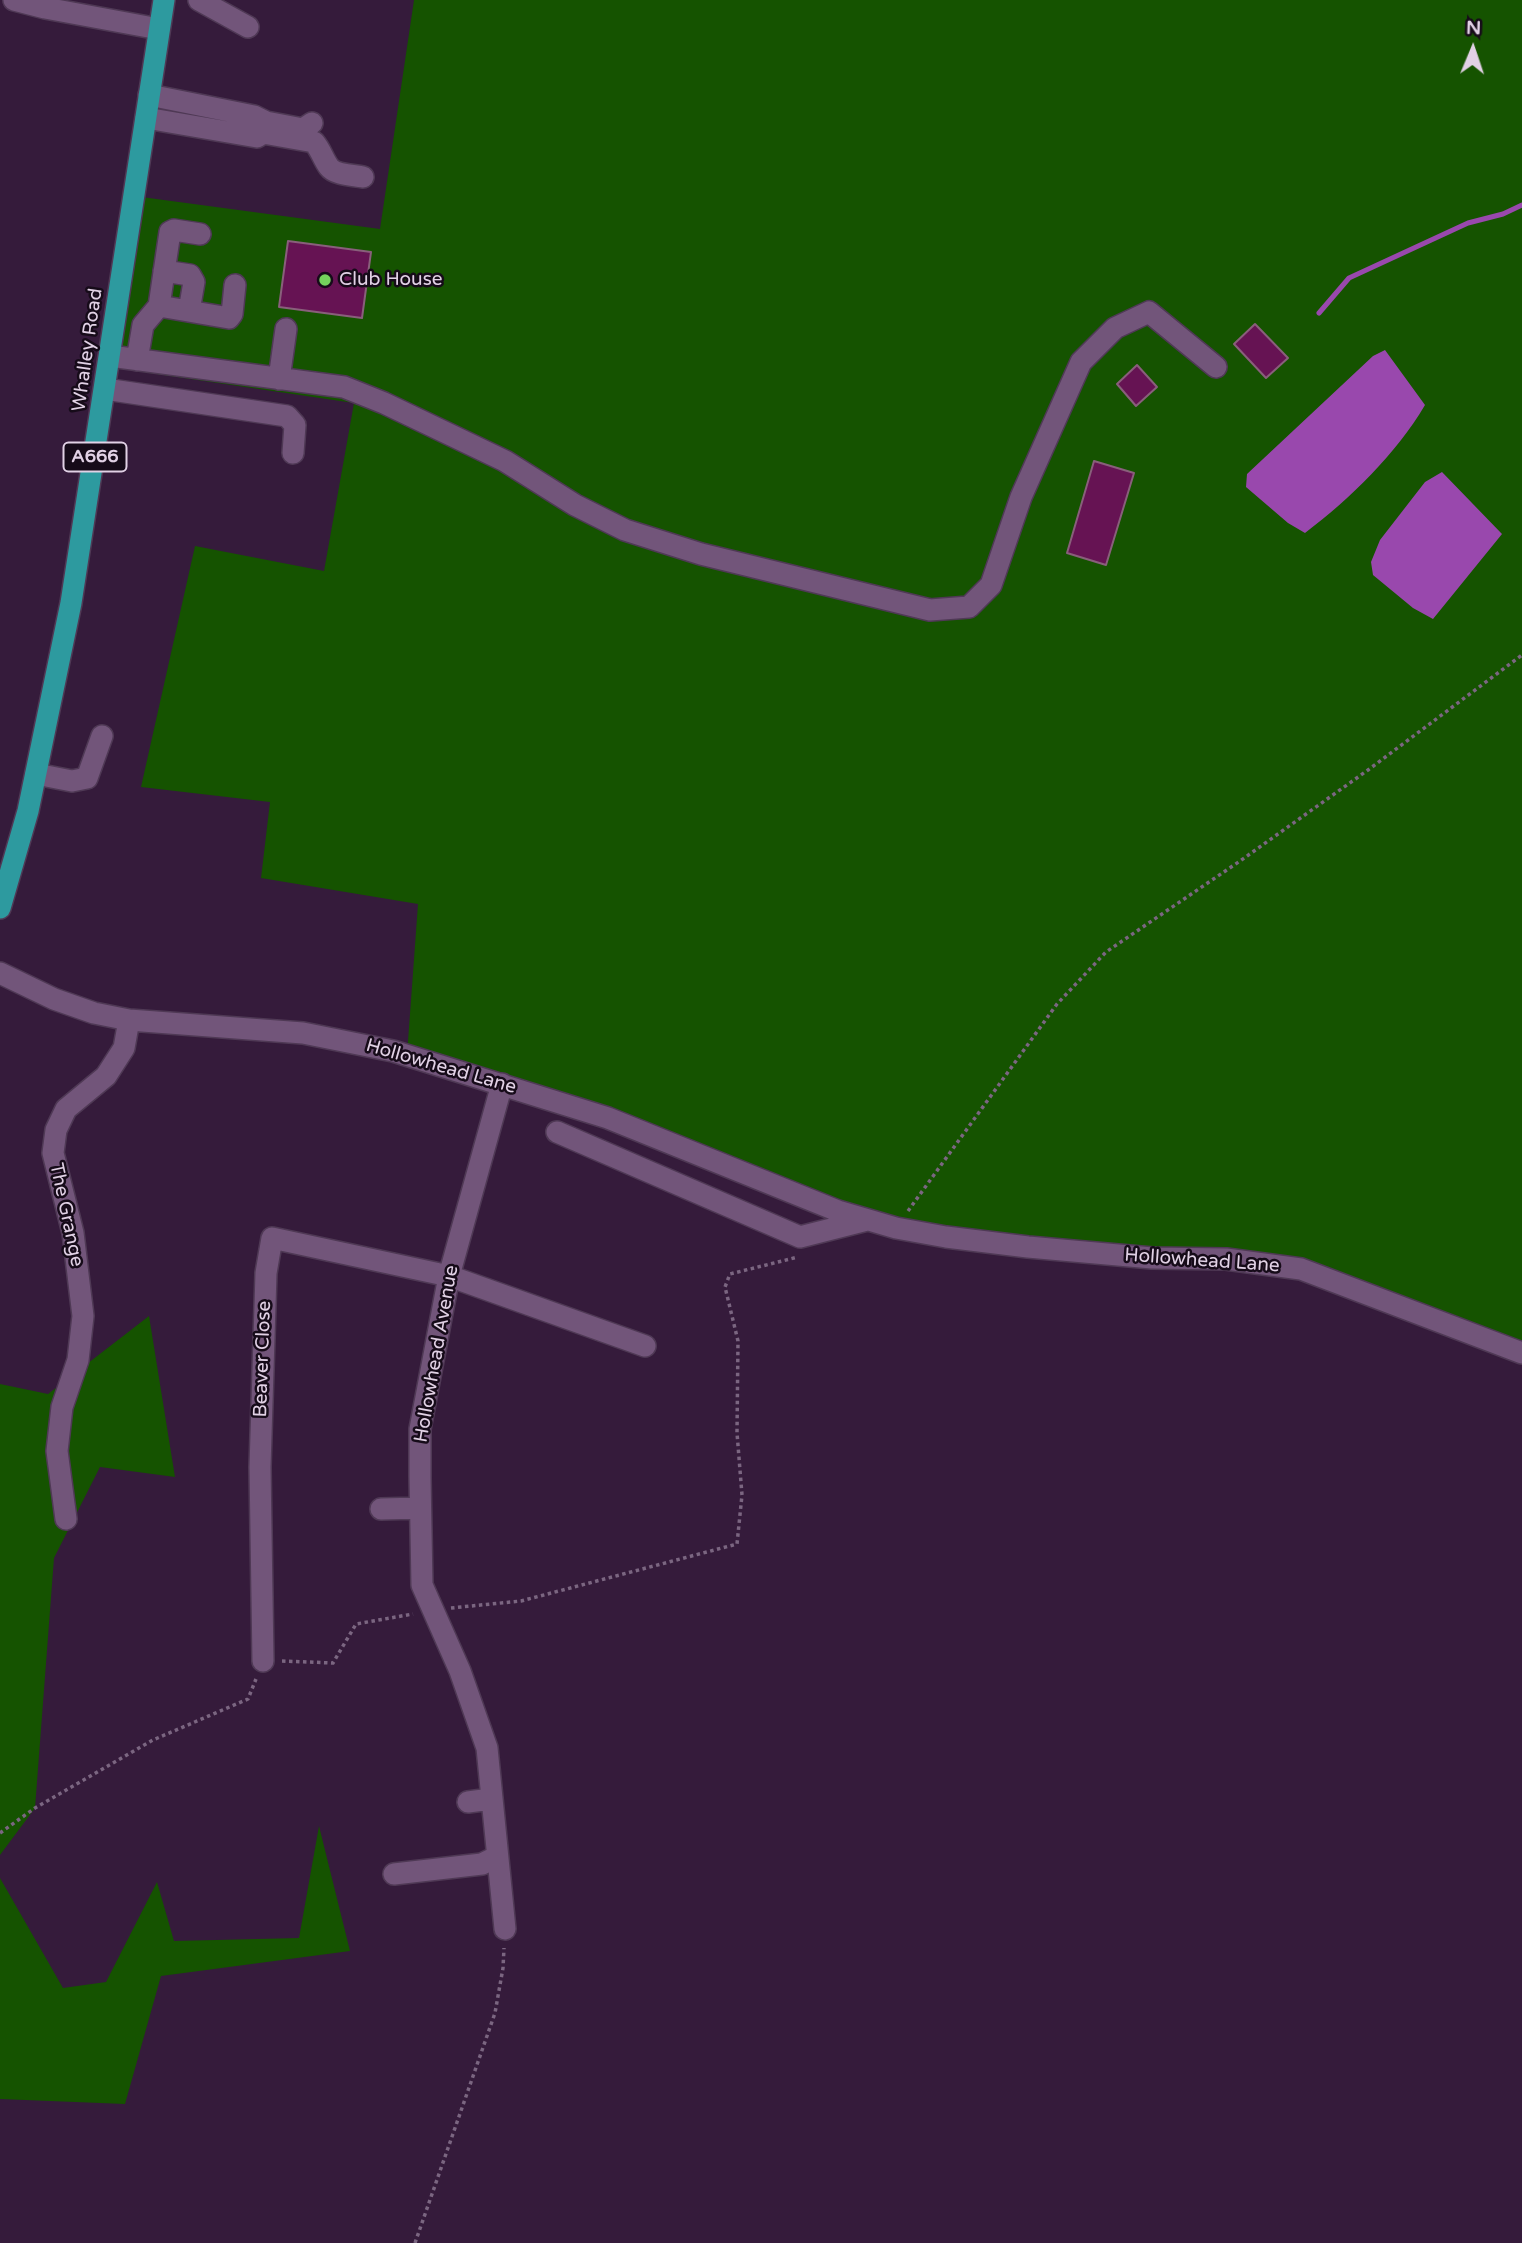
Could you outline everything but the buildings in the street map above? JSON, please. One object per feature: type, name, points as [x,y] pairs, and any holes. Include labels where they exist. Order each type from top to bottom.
[{"type":"highway","name":"Whalley Road","points":[[0,908],[28,811],[71,603],[164,0]]},
{"type":"street","points":[[14,0],[45,4],[159,29]]},
{"type":"street","points":[[199,0],[248,27]]},
{"type":"street","points":[[149,94],[303,129],[312,123]]},
{"type":"street","points":[[146,118],[257,137],[263,133],[314,142],[334,172],[363,177]]},
{"type":"street","points":[[137,360],[144,325],[159,306],[170,232],[174,230],[200,234]]},
{"type":"street","points":[[164,271],[190,275],[194,282],[189,311]]},
{"type":"street","points":[[159,306],[229,318],[232,314],[236,285]]},
{"type":"street","points":[[110,356],[344,387],[384,403],[505,461],[576,505],[625,530],[701,554],[930,610],[969,607],[991,585],[1021,497],[1082,362],[1115,328],[1149,312],[1216,367]]},
{"type":"street","points":[[279,379],[286,329]]},
{"type":"street","points":[[105,389],[287,416],[295,425],[293,453]]},
{"type":"street","points":[[36,774],[72,781],[87,778],[102,736]]},
{"type":"street","name":"Hollowhead Lane","points":[[0,973],[54,999],[94,1013],[129,1020],[303,1033],[393,1051],[608,1118],[838,1211],[896,1228],[1028,1247],[1152,1258],[1226,1259],[1301,1269],[1522,1353]]},
{"type":"street","name":"The Grange","points":[[66,1519],[57,1451],[62,1407],[78,1360],[83,1316],[74,1233],[61,1193],[53,1153],[56,1130],[66,1109],[106,1076],[124,1048],[129,1020]]},
{"type":"street","name":"Hollowhead Avenue","points":[[502,1084],[449,1276],[421,1429],[420,1508],[422,1584],[460,1671],[487,1748],[505,1929]]},
{"type":"street","points":[[557,1132],[800,1237],[869,1220]]},
{"type":"street","name":"Beaver Close","points":[[263,1661],[260,1467],[266,1273],[272,1238],[449,1276]]},
{"type":"street","points":[[449,1276],[645,1346]]},
{"type":"street","points":[[381,1510],[420,1508]]},
{"type":"street","points":[[468,1802],[491,1799]]},
{"type":"street","points":[[394,1874],[482,1864],[496,1857]]},
{"type":"path","points":[[896,1228],[1057,1004],[1106,952],[1336,793],[1522,655]]},
{"type":"path","points":[[0,1833],[36,1808],[153,1740],[248,1699],[263,1661],[333,1663],[356,1625],[434,1610],[521,1601],[737,1544],[742,1495],[737,1433],[738,1341],[725,1287],[730,1274],[804,1255]]},
{"type":"path","points":[[415,2243],[495,2013],[503,1968],[505,1929]]},
{"type":"green space","points":[[414,0],[1522,0],[1522,1353],[1301,1269],[946,1237],[407,1055],[418,904],[261,878],[270,802],[141,787],[195,546],[324,571],[354,403],[109,367],[134,196],[380,229]]},
{"type":"green space","points":[[149,1316],[175,1477],[100,1467],[54,1558],[35,1808],[0,1855],[0,1384],[48,1394]]},
{"type":"green space","points":[[319,1826],[350,1951],[161,1976],[125,2104],[0,2099],[0,1878],[63,1988],[106,1982],[157,1882],[174,1941],[299,1938]]},
{"type":"shaded area","points":[[1385,350],[1425,405],[1400,441],[1371,474],[1305,533],[1288,523],[1246,487],[1247,474],[1373,356]]},
{"type":"shaded area","points":[[1442,472],[1502,534],[1433,619],[1413,608],[1373,575],[1371,562],[1380,540],[1425,482]]},
{"type":"waterway","points":[[1319,313],[1349,278],[1468,223],[1503,214],[1522,205]]},
{"type":"place","name":"Club House","points":[[325,280]]}]
